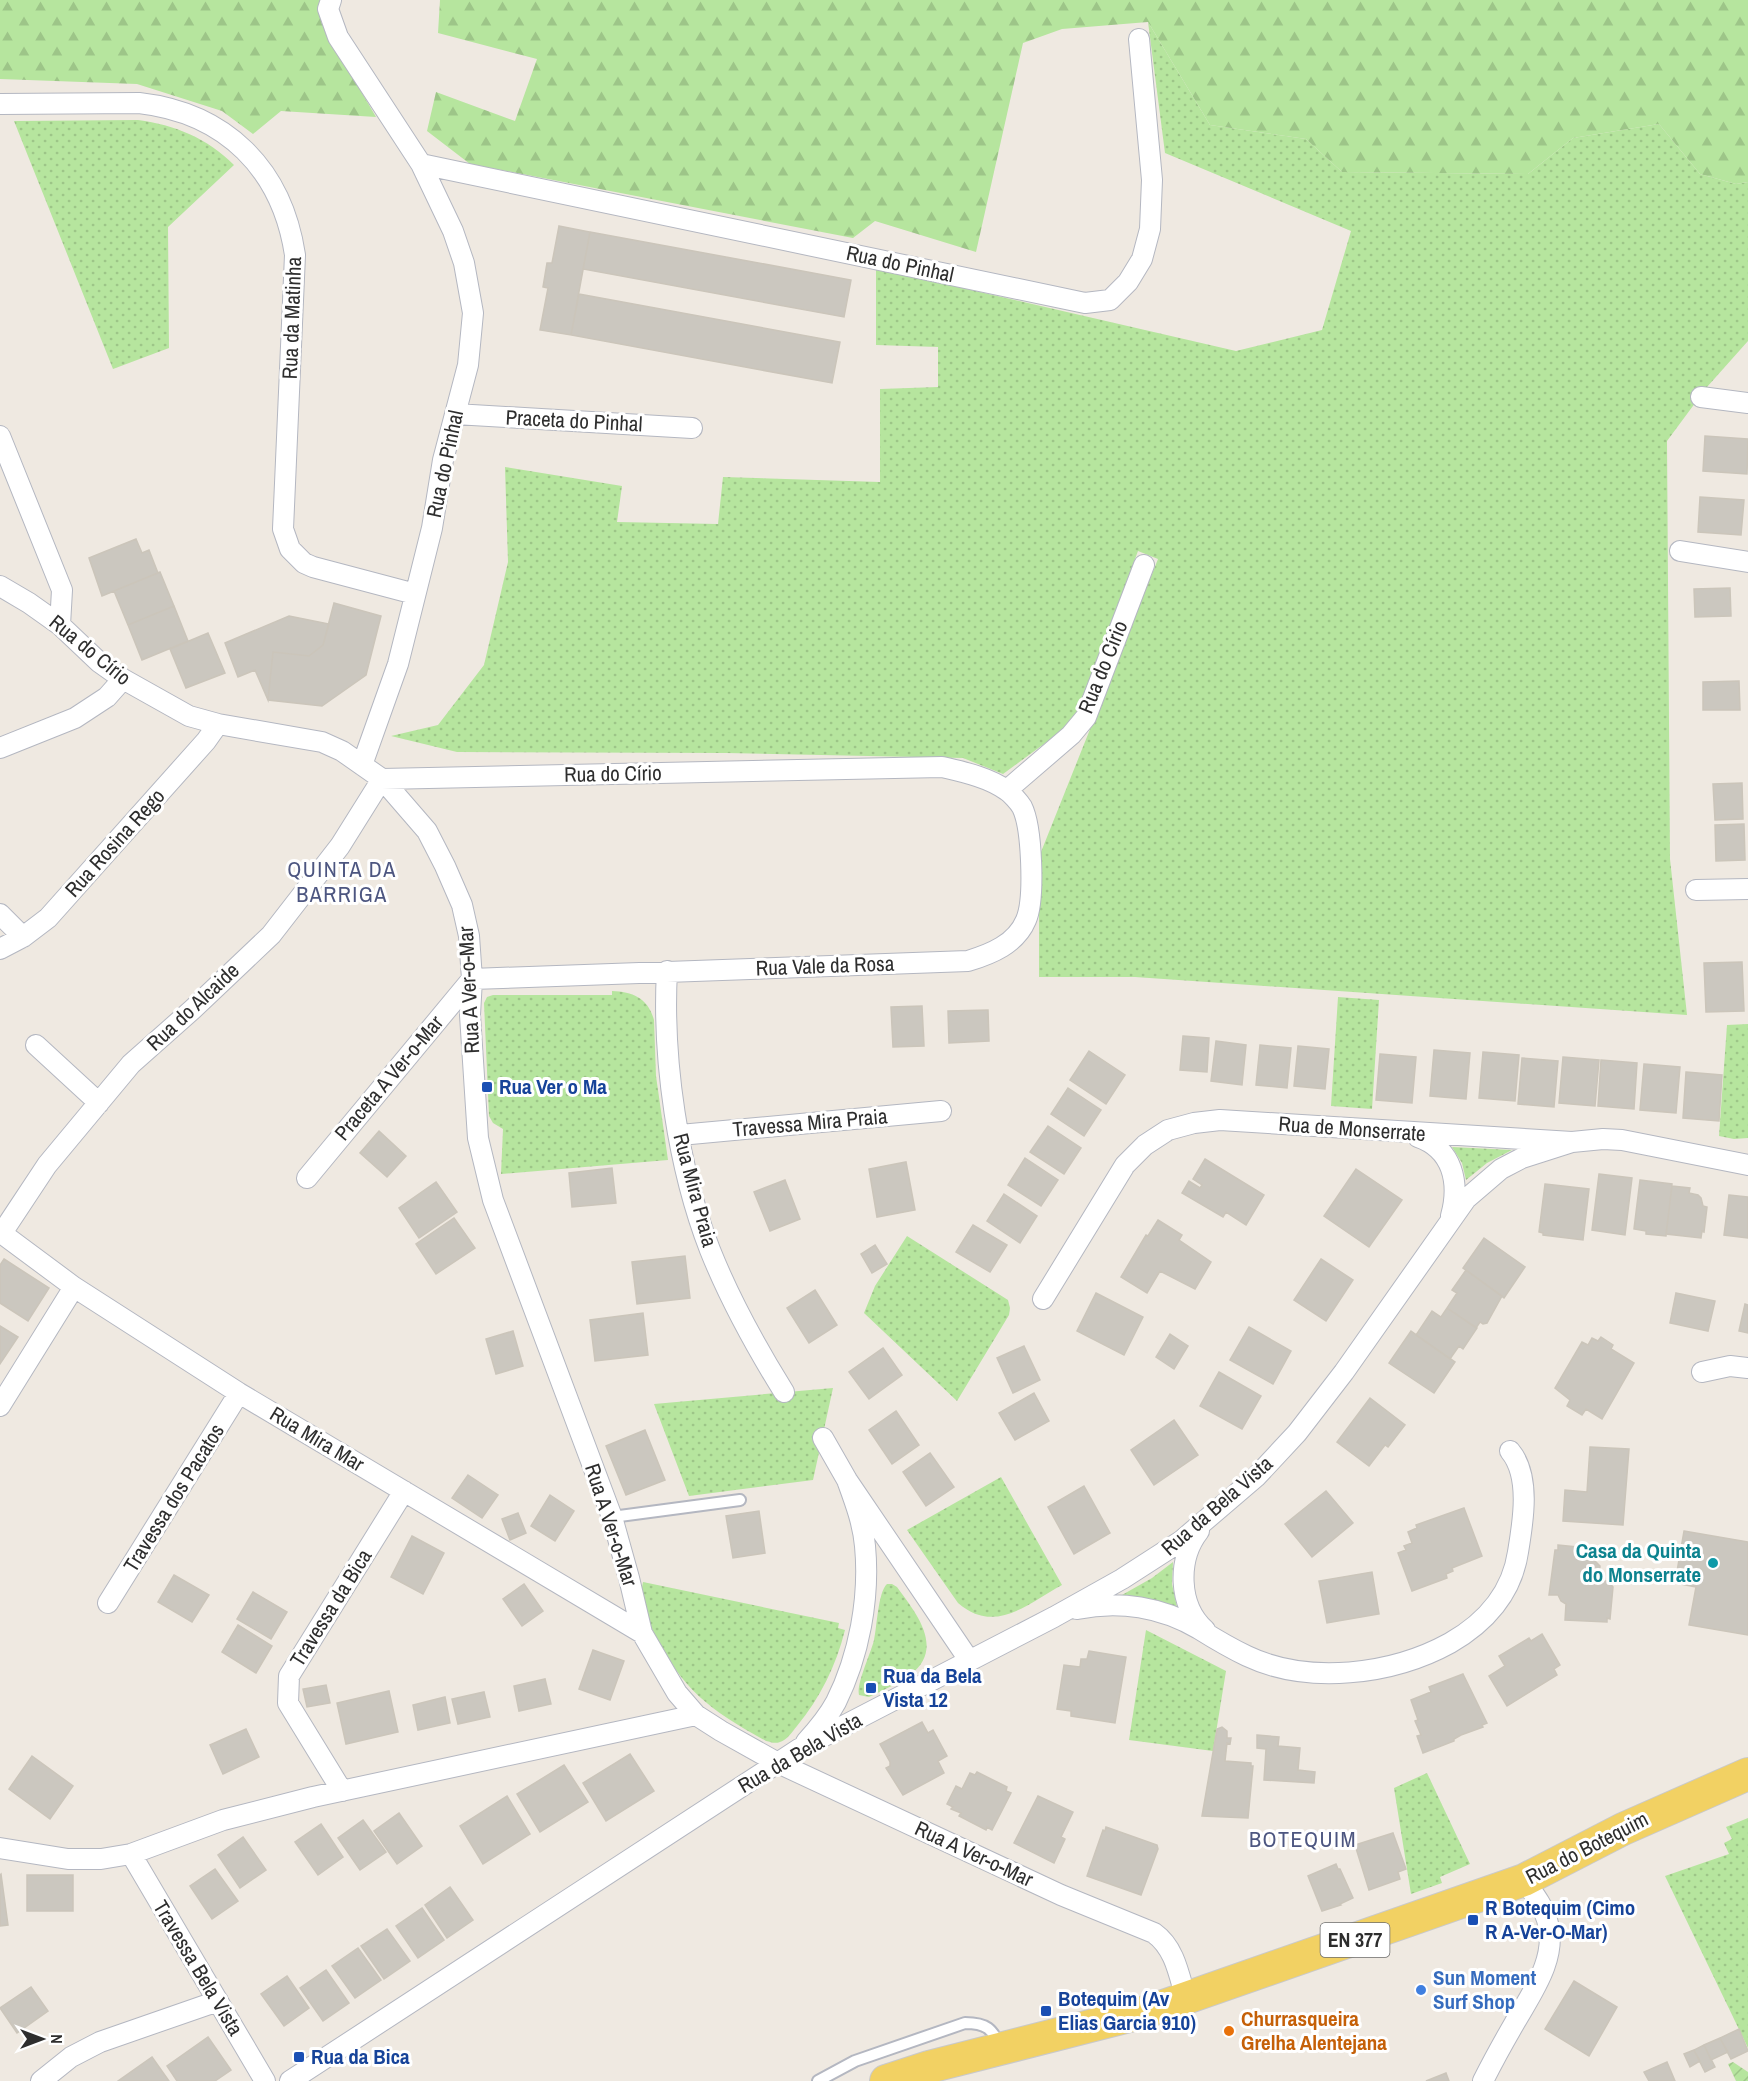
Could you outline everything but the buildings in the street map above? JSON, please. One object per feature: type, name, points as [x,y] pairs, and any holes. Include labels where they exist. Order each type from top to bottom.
[{"type":"main road","name":"Rua do Botequim","points":[[1186,1999],[1524,1880],[1623,1829],[1748,1774]]},
{"type":"main road","name":"EN 377","points":[[886,2081],[929,2067],[1112,2022],[1186,1999]]},
{"type":"street","name":"Rua do Pinhal","points":[[331,0],[328,9],[338,37],[421,164],[453,232],[464,263],[473,314],[468,365],[443,460],[434,517],[398,664],[362,765]]},
{"type":"street","name":"Rua do Pinhal","points":[[421,164],[1085,303],[1110,300],[1128,282],[1142,259],[1150,229],[1152,180],[1139,39]]},
{"type":"street","name":"Rua da Matinha","points":[[0,104],[140,103],[160,105],[211,124],[237,143],[252,158],[266,175],[281,203],[292,234],[295,255],[283,529],[286,539],[296,556],[313,567],[415,594]]},
{"type":"street","points":[[1701,397],[1748,403]]},
{"type":"street","name":"Praceta do Pinhal","points":[[455,414],[692,428]]},
{"type":"street","points":[[0,436],[62,590],[60,625]]},
{"type":"street","points":[[1680,551],[1748,562]]},
{"type":"street","name":"Rua do Círio","points":[[0,586],[60,625],[99,662],[123,680],[189,716],[218,724],[322,742],[342,751],[382,779],[942,767],[972,774],[1007,790],[1071,735],[1086,717],[1144,565]]},
{"type":"street","points":[[0,748],[75,718],[107,697],[123,680]]},
{"type":"street","name":"Rua Rosina Rego","points":[[0,949],[23,937],[48,918],[206,741],[218,724]]},
{"type":"street","name":"Rua A Ver-o-Mar","points":[[382,779],[427,831],[446,866],[462,905],[469,936],[472,979],[470,1014],[478,1138],[493,1200],[612,1517],[642,1633],[677,1693],[696,1714],[721,1731],[778,1762],[1061,1895],[1154,1933],[1165,1941],[1172,1953],[1186,1999]]},
{"type":"street","name":"Rua do Alcaide","points":[[1,1233],[47,1165],[131,1064],[193,1009],[270,935],[339,846],[382,779]]},
{"type":"street","name":"Rua Vale da Rosa","points":[[472,979],[968,961],[990,955],[1012,940],[1026,920],[1031,891],[1030,843],[1022,807],[1007,790]]},
{"type":"street","points":[[1696,890],[1748,889]]},
{"type":"street","points":[[0,914],[23,937]]},
{"type":"street","name":"Rua Mira Praia","points":[[667,971],[668,1052],[680,1135],[691,1190],[710,1249],[747,1329],[784,1392]]},
{"type":"street","name":"Praceta A Ver-o-Mar","points":[[307,1178],[472,979]]},
{"type":"street","points":[[36,1046],[99,1103]]},
{"type":"street","name":"Travessa Mira Praia","points":[[680,1135],[941,1112]]},
{"type":"street","name":"Rua de Monserrate","points":[[1043,1299],[1125,1165],[1144,1145],[1167,1130],[1194,1123],[1220,1120],[1572,1142],[1622,1140],[1748,1165]]},
{"type":"street","points":[[1407,1133],[1427,1140],[1441,1150],[1450,1165],[1455,1182],[1455,1199],[1450,1218]]},
{"type":"street","name":"Rua da Bela Vista","points":[[290,2081],[799,1749],[1054,1617],[1181,1541],[1256,1478],[1297,1433],[1344,1372],[1450,1218],[1466,1199],[1501,1169],[1533,1154],[1572,1142]]},
{"type":"street","name":"Rua Mira Mar","points":[[1,1233],[74,1287],[239,1393],[642,1633]]},
{"type":"street","points":[[0,1406],[74,1287]]},
{"type":"street","points":[[1702,1372],[1730,1366],[1748,1368]]},
{"type":"street","name":"Travessa dos Pacatos","points":[[108,1603],[239,1393]]},
{"type":"street","points":[[822,1438],[847,1480],[969,1660]]},
{"type":"street","points":[[1054,1617],[1092,1606],[1111,1605],[1148,1609],[1186,1622],[1249,1657],[1280,1667],[1312,1672],[1382,1668],[1410,1661],[1435,1651],[1464,1635],[1497,1604],[1508,1587],[1516,1563],[1523,1489],[1518,1460],[1510,1451]]},
{"type":"street","points":[[799,1749],[818,1728],[836,1702],[850,1666],[861,1627],[866,1589],[865,1546],[859,1512],[847,1480]]},
{"type":"street","name":"Travessa da Bica","points":[[342,1791],[288,1703],[289,1676],[404,1491]]},
{"type":"street","points":[[1212,1516],[1196,1536],[1188,1552],[1184,1570],[1184,1586],[1191,1614],[1200,1626],[1216,1640]]},
{"type":"street","points":[[0,1848],[68,1859],[131,1854],[223,1820],[342,1791],[696,1714]]},
{"type":"street","name":"Travessa Bela Vista","points":[[131,1854],[265,2081]]},
{"type":"street","points":[[1483,2081],[1538,1982],[1546,1964],[1550,1945],[1548,1922],[1540,1902],[1524,1880]]},
{"type":"street","points":[[41,2081],[71,2057],[100,2042],[218,2001]]},
{"type":"lane","points":[[612,1517],[740,1500]]},
{"type":"lane","points":[[818,2081],[855,2061],[965,2024],[984,2025],[994,2032],[1002,2050]]},
{"type":"green space","points":[[0,0],[321,0],[321,22],[376,117],[281,111],[253,134],[222,111],[137,84],[0,79]]},
{"type":"green space","points":[[440,0],[1748,0],[1748,182],[1736,184],[1700,174],[1659,124],[1573,138],[1528,174],[1342,172],[1306,139],[1210,125],[1148,22],[1062,29],[1023,43],[976,252],[875,221],[853,238],[470,164],[427,131],[436,92],[515,121],[537,59],[438,33]]},
{"type":"green space","points":[[1148,22],[1210,125],[1306,139],[1342,172],[1528,174],[1573,138],[1659,124],[1700,174],[1736,184],[1748,182],[1748,341],[1707,387],[1667,441],[1670,859],[1687,1015],[1135,977],[1039,977],[1039,857],[1158,559],[1138,551],[1074,722],[1003,774],[963,758],[726,753],[457,752],[391,736],[438,725],[484,665],[508,562],[505,467],[622,486],[617,522],[718,524],[723,477],[880,482],[880,389],[938,387],[938,347],[876,345],[876,268],[1236,351],[1322,330],[1351,231],[1165,153]]},
{"type":"green space","points":[[138,120],[165,125],[190,134],[213,147],[234,165],[168,227],[169,348],[113,369],[14,121]]},
{"type":"green space","points":[[612,991],[627,993],[644,1001],[654,1020],[656,1076],[668,1160],[501,1174],[503,1129],[493,1123],[489,1116],[484,1003],[487,997],[493,995],[612,995]]},
{"type":"green space","points":[[1338,997],[1379,1000],[1372,1109],[1331,1106]]},
{"type":"green space","points":[[1748,1024],[1748,1138],[1734,1139],[1719,1136],[1727,1025]]},
{"type":"green space","points":[[1452,1147],[1512,1150],[1487,1163],[1466,1180],[1462,1163]]},
{"type":"green space","points":[[907,1236],[1008,1300],[1009,1315],[957,1401],[864,1313],[875,1286]]},
{"type":"green space","points":[[833,1388],[813,1480],[689,1496],[654,1404]]},
{"type":"green space","points":[[1001,1477],[1062,1585],[1011,1613],[985,1616],[972,1612],[958,1603],[907,1530]]},
{"type":"green space","points":[[1173,1562],[1172,1584],[1177,1607],[1152,1599],[1122,1595],[1152,1578]]},
{"type":"green space","points":[[643,1582],[839,1623],[838,1628],[845,1630],[832,1669],[813,1704],[787,1738],[778,1743],[766,1741],[713,1708],[687,1684],[675,1669],[650,1625],[643,1600]]},
{"type":"green space","points":[[887,1584],[897,1587],[919,1619],[924,1630],[926,1653],[921,1664],[910,1675],[869,1697],[859,1695],[862,1676],[874,1640],[882,1594]]},
{"type":"green space","points":[[1146,1630],[1226,1671],[1213,1751],[1129,1740]]},
{"type":"green space","points":[[1427,1773],[1470,1864],[1440,1877],[1442,1883],[1411,1894],[1394,1788]]},
{"type":"green space","points":[[1748,1818],[1748,2048],[1665,1876],[1729,1854],[1724,1843],[1732,1839],[1726,1827]]},
{"type":"green space","points":[[1733,2062],[1748,2072],[1748,2081],[1736,2081],[1728,2064]]},
{"type":"place","name":"Rua Ver o Ma","points":[[487,1087]]},
{"type":"place","name":"Casa da Quinta do Monserrate","points":[[1713,1563]]},
{"type":"place","name":"Rua da Bela Vista 12","points":[[871,1688]]},
{"type":"place","name":"R Botequim (Cimo R A-Ver-O-Mar)","points":[[1473,1920]]},
{"type":"place","name":"Sun Moment Surf Shop","points":[[1421,1990]]},
{"type":"place","name":"Botequim (Av Elias Garcia 910)","points":[[1046,2011]]},
{"type":"place","name":"Churrasqueira Grelha Alentejana","points":[[1229,2031]]},
{"type":"place","name":"Rua da Bica","points":[[299,2057]]},
{"type":"district","name":"QUINTA DA BARRIGA","points":[[342,882]]},
{"type":"district","name":"BOTEQUIM","points":[[1303,1839]]}]
